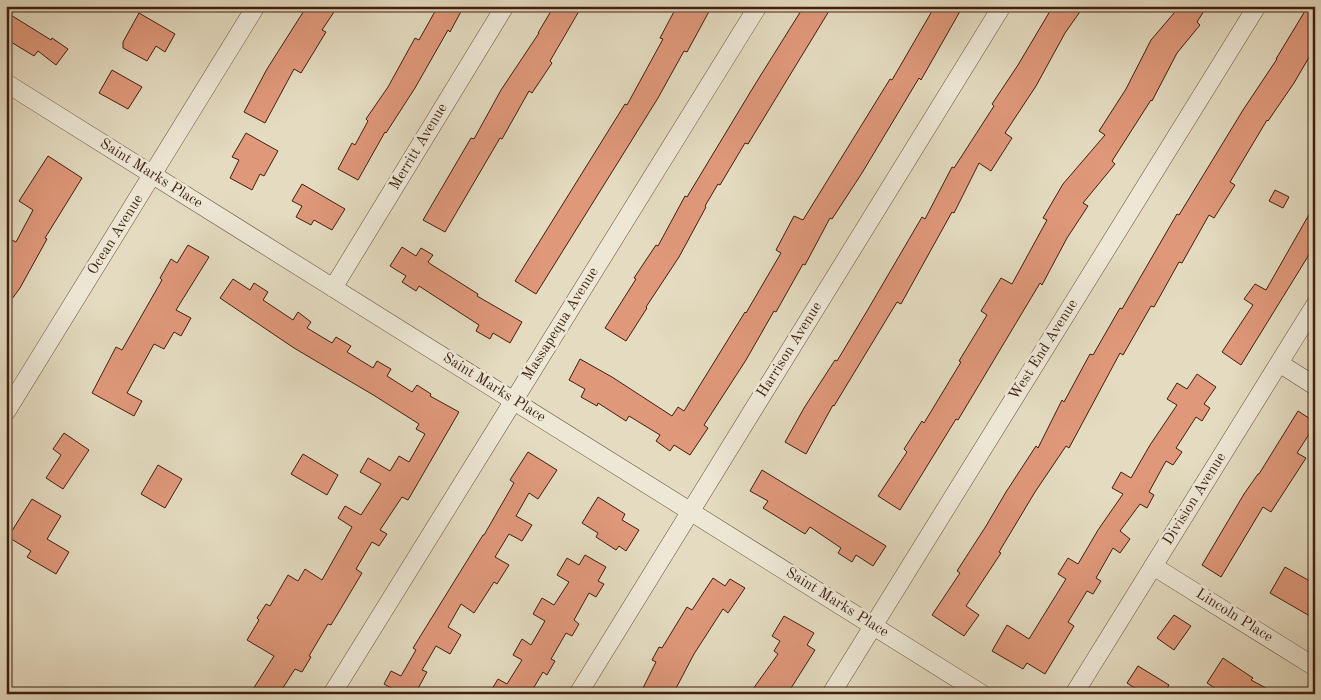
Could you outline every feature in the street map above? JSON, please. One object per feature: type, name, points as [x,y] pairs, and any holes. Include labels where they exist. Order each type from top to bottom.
[{"type":"street","name":"Ocean Avenue","points":[[6,412],[256,6]]},
{"type":"street","name":"Merritt Avenue","points":[[333,288],[506,6]]},
{"type":"street","name":"Massapequa Avenue","points":[[332,694],[758,6]]},
{"type":"street","name":"Harrison Avenue","points":[[578,694],[1002,6]]},
{"type":"street","name":"West End Avenue","points":[[831,694],[1257,6]]},
{"type":"street","name":"Saint Marks Place","points":[[6,83],[982,694]]},
{"type":"street","name":"Division Avenue","points":[[1074,694],[1315,305]]},
{"type":"street","points":[[1279,363],[1315,386]]},
{"type":"street","name":"Lincoln Place","points":[[1153,566],[1315,666]]},
{"type":"building","points":[[307,6],[338,6],[322,30],[326,32],[301,73],[294,69],[265,123],[244,112],[267,69]]},
{"type":"building","points":[[438,6],[464,6],[415,88],[385,132],[358,180],[338,169],[352,143],[355,145],[368,121],[366,119],[388,87],[415,38],[419,40]]},
{"type":"building","points":[[554,6],[571,6],[579,11],[550,61],[552,63],[532,93],[529,91],[445,232],[423,220],[471,138],[474,139],[501,90],[539,33]]},
{"type":"building","points":[[677,6],[712,6],[687,52],[684,51],[658,98],[536,294],[515,281],[625,104],[627,105],[663,39],[660,38]]},
{"type":"building","points":[[804,6],[822,6],[829,11],[748,144],[745,143],[720,185],[718,184],[679,257],[626,341],[605,328],[636,279],[634,278],[656,245],[658,246],[685,196],[687,197]]},
{"type":"building","points":[[935,6],[963,6],[921,80],[919,78],[862,173],[832,219],[830,218],[805,265],[803,264],[776,312],[774,311],[746,360],[704,425],[708,428],[690,455],[674,445],[670,451],[656,441],[660,435],[629,416],[626,421],[598,403],[597,406],[581,397],[585,389],[569,380],[580,359],[612,377],[672,416],[678,407],[684,411],[746,313],[781,253],[776,250],[794,216],[803,220],[890,79],[892,80]]},
{"type":"building","points":[[1053,6],[1084,6],[1065,33],[1036,86],[1005,133],[1012,138],[991,171],[979,163],[954,213],[952,212],[901,304],[897,302],[833,405],[806,454],[785,442],[804,408],[835,360],[837,361],[922,217],[925,219],[952,167],[954,168],[994,106],[992,104]]},
{"type":"building","points":[[1180,6],[1207,6],[1197,22],[1200,25],[1177,53],[1152,101],[1112,161],[1115,164],[1083,203],[1088,206],[1067,238],[1042,285],[1040,283],[958,420],[956,419],[900,510],[878,496],[907,452],[904,449],[922,421],[924,423],[961,362],[959,361],[987,315],[981,311],[1001,278],[1012,284],[1047,220],[1043,218],[1063,184],[1105,135],[1099,131],[1126,89],[1151,40]]},
{"type":"building","points":[[1308,6],[1315,6],[1315,47],[1294,83],[1267,120],[1230,182],[1235,185],[1214,218],[1209,215],[1182,263],[1179,262],[1154,307],[1151,306],[1123,355],[1120,353],[1069,448],[1066,446],[1035,492],[999,552],[1001,553],[966,606],[979,615],[964,636],[932,615],[960,573],[957,571],[1006,492],[1036,446],[1038,448],[1062,400],[1064,402],[1090,354],[1093,355],[1120,308],[1122,309],[1177,214],[1179,215]]},
{"type":"building","points":[[6,12],[68,49],[56,65],[38,51],[34,56],[6,39]]},
{"type":"building","points":[[139,13],[175,34],[165,52],[156,46],[147,61],[123,48],[123,42]]},
{"type":"building","points":[[112,70],[142,87],[128,109],[99,93]]},
{"type":"building","points":[[246,133],[278,151],[264,176],[260,174],[252,190],[230,178],[239,160],[232,157]]},
{"type":"building","points":[[48,156],[82,178],[45,238],[47,239],[20,288],[6,307],[6,237],[16,242],[33,210],[19,201]]},
{"type":"building","points":[[302,184],[345,209],[332,230],[314,220],[311,225],[296,217],[302,206],[292,201]]},
{"type":"building","points":[[1275,190],[1289,197],[1283,208],[1269,201]]},
{"type":"building","points":[[1315,204],[1315,245],[1241,365],[1222,352],[1253,305],[1244,299],[1255,284],[1266,290]]},
{"type":"building","points":[[188,245],[209,257],[176,310],[191,318],[181,336],[174,332],[164,349],[154,344],[127,393],[142,401],[134,416],[92,393],[116,347],[122,350],[162,280],[160,278],[171,259],[177,263]]},
{"type":"building","points":[[402,247],[416,256],[421,248],[433,255],[428,262],[478,294],[477,296],[522,322],[510,343],[493,333],[490,339],[476,331],[479,325],[419,286],[416,291],[402,282],[406,276],[390,266]]},
{"type":"building","points":[[233,279],[250,290],[254,283],[268,292],[263,300],[293,320],[298,312],[311,322],[307,328],[332,343],[336,337],[351,346],[347,352],[373,368],[377,361],[391,369],[387,376],[412,392],[417,385],[431,394],[430,396],[459,412],[408,500],[402,497],[380,530],[387,534],[379,546],[372,542],[356,569],[362,573],[331,625],[328,624],[302,672],[295,669],[279,694],[250,694],[274,656],[247,640],[259,620],[257,618],[266,604],[270,606],[288,575],[298,581],[305,569],[322,580],[352,527],[338,518],[345,506],[361,515],[381,484],[360,472],[368,458],[390,471],[399,456],[409,462],[425,434],[416,429],[419,424],[294,348],[220,298]]},
{"type":"building","points":[[1197,374],[1216,387],[1204,404],[1210,408],[1202,421],[1196,417],[1176,448],[1182,452],[1173,465],[1166,461],[1149,492],[1154,495],[1147,508],[1140,504],[1120,531],[1130,539],[1120,553],[1113,548],[1096,578],[1101,581],[1093,594],[1087,591],[1068,622],[1074,626],[1045,674],[1027,663],[1023,669],[992,651],[1007,625],[1029,639],[1066,579],[1058,574],[1068,558],[1078,564],[1098,530],[1123,494],[1112,488],[1121,472],[1131,478],[1150,445],[1177,405],[1167,399],[1177,383],[1187,389]]},
{"type":"building","points":[[1298,411],[1315,422],[1315,425],[1297,453],[1306,458],[1271,512],[1263,507],[1221,577],[1202,565],[1244,494],[1259,474]]},
{"type":"building","points":[[64,433],[89,450],[63,489],[46,478],[61,455],[53,449]]},
{"type":"building","points":[[528,452],[557,470],[538,499],[529,493],[516,516],[532,525],[522,541],[509,534],[495,557],[509,565],[497,584],[494,582],[474,613],[461,604],[448,627],[461,635],[450,654],[436,646],[422,670],[427,672],[415,694],[402,694],[384,684],[391,671],[401,676],[416,650],[413,648],[484,535],[514,483],[510,480]]},
{"type":"building","points":[[303,454],[338,475],[327,495],[291,474]]},
{"type":"building","points":[[158,465],[182,479],[165,508],[141,494]]},
{"type":"building","points":[[762,470],[886,546],[873,566],[856,555],[852,562],[838,553],[841,548],[810,527],[805,534],[763,508],[768,501],[750,491]]},
{"type":"building","points":[[598,497],[625,514],[622,520],[639,530],[626,551],[619,546],[616,550],[596,537],[598,533],[582,523]]},
{"type":"building","points":[[32,499],[61,516],[47,539],[69,552],[56,574],[27,557],[31,551],[8,537]]},
{"type":"building","points":[[585,555],[606,567],[598,581],[604,584],[596,597],[589,593],[574,620],[579,624],[572,636],[566,633],[551,659],[555,661],[547,675],[543,672],[530,694],[489,694],[498,679],[507,684],[522,660],[513,655],[522,639],[531,645],[545,621],[533,614],[542,598],[554,605],[569,582],[557,575],[567,558],[579,565]]},
{"type":"building","points":[[1285,567],[1315,584],[1315,619],[1270,593]]},
{"type":"building","points":[[713,578],[725,586],[730,579],[745,588],[728,613],[723,609],[694,654],[673,694],[640,694],[656,662],[652,660],[659,647],[662,648],[687,607],[692,610]]},
{"type":"building","points":[[1174,615],[1191,626],[1174,650],[1157,638]]},
{"type":"building","points":[[784,616],[814,633],[807,645],[815,650],[788,693],[781,689],[777,694],[760,694],[753,689],[778,654],[774,651],[780,641],[772,636]]},
{"type":"building","points":[[1223,658],[1253,678],[1251,680],[1277,694],[1224,694],[1207,683]]},
{"type":"building","points":[[1138,666],[1169,685],[1164,694],[1144,694],[1127,683]]}]
